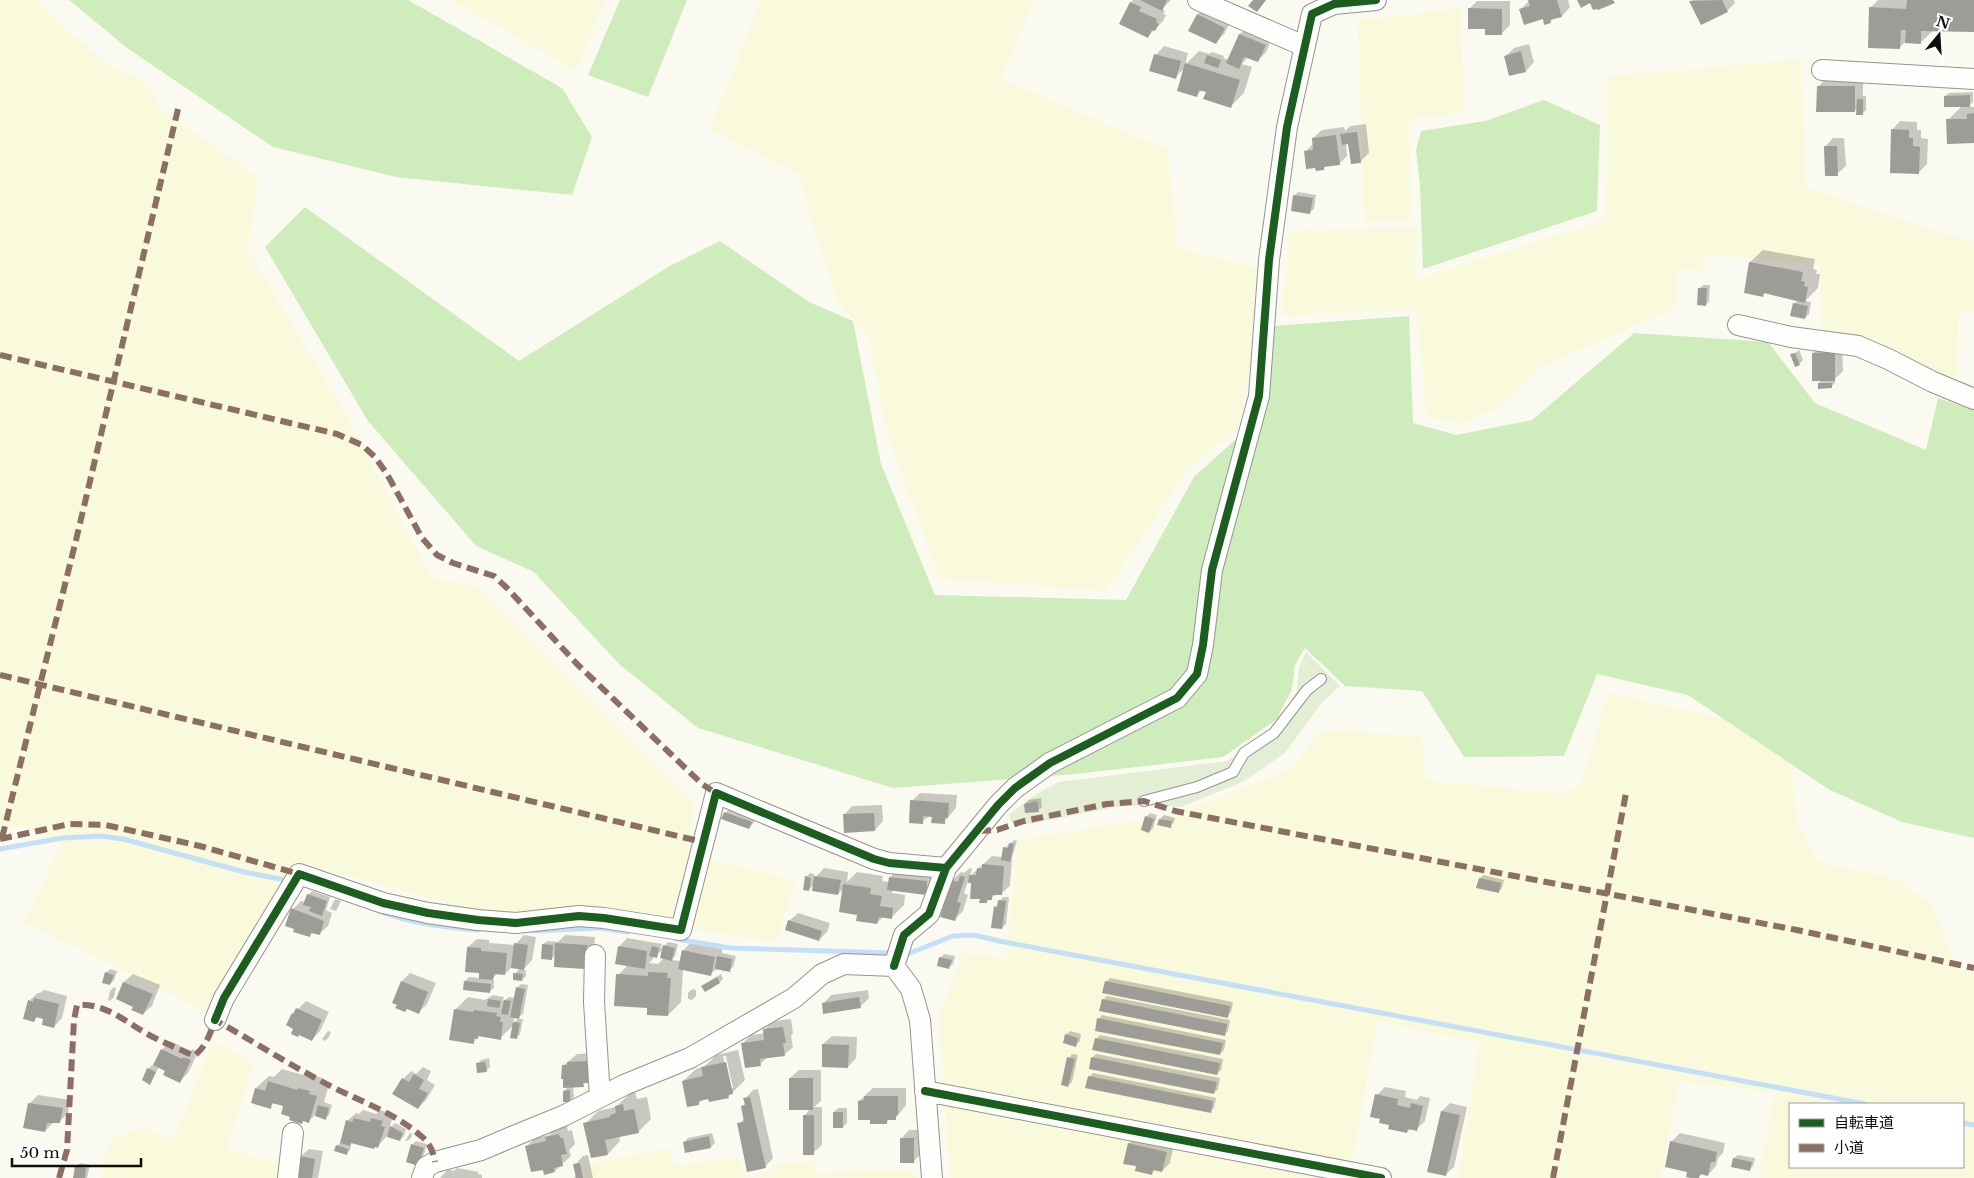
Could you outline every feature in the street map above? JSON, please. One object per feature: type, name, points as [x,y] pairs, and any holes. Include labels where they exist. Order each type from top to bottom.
[{"type":"street","points":[[1198,0],[1304,46]]},
{"type":"street","points":[[894,966],[904,935],[929,914],[946,868],[998,805],[1015,788],[1050,763],[1177,698],[1197,674],[1203,645],[1212,570],[1259,396],[1269,260],[1287,127],[1312,14],[1334,4],[1376,0]]},
{"type":"street","points":[[1822,70],[1974,79]]},
{"type":"street","points":[[1738,325],[1791,337],[1858,346],[1932,382],[1974,399]]},
{"type":"street","points":[[215,1020],[224,998],[299,874],[383,903],[428,913],[516,923],[579,916],[681,930],[716,793],[874,859],[946,868]]},
{"type":"street","points":[[595,955],[594,1002],[600,1097]]},
{"type":"street","points":[[422,1178],[426,1167],[435,1162],[481,1150],[563,1116],[624,1085],[690,1058],[794,998],[822,974],[844,964],[894,966]]},
{"type":"street","points":[[894,966],[911,989],[920,1020],[932,1178]]},
{"type":"street","points":[[925,1091],[1306,1171],[1382,1178]]},
{"type":"street","points":[[288,1178],[293,1133]]},
{"type":"lane","points":[[1144,801],[1197,787],[1233,772],[1244,752],[1274,733],[1307,690],[1321,679]]},
{"type":"green space","points":[[0,0],[37,0],[103,62],[142,80],[164,111],[258,177],[248,250],[345,413],[431,577],[478,588],[693,802],[688,853],[796,881],[776,942],[578,912],[478,911],[301,863],[272,897],[208,1012],[25,922],[61,844],[20,825],[0,830]]},
{"type":"green space","points":[[69,0],[408,0],[562,88],[592,137],[572,195],[396,177],[273,147],[127,48]]},
{"type":"green space","points":[[451,0],[605,0],[576,71]]},
{"type":"green space","points":[[620,0],[687,0],[648,97],[588,75]]},
{"type":"green space","points":[[761,0],[1034,0],[1001,79],[1168,150],[1177,249],[1257,267],[1254,351],[1238,429],[1187,469],[1106,591],[940,578],[888,436],[868,335],[837,300],[798,174],[710,130]]},
{"type":"green space","points":[[1461,8],[1464,113],[1410,119],[1411,220],[1365,221],[1357,21]]},
{"type":"green space","points":[[1801,59],[1806,187],[1911,223],[1974,242],[1974,312],[1959,311],[1957,379],[1940,375],[1821,331],[1820,265],[1706,254],[1701,270],[1677,270],[1676,308],[1545,365],[1496,409],[1462,423],[1427,418],[1416,310],[1282,316],[1289,230],[1417,228],[1415,280],[1605,220],[1608,77]]},
{"type":"green space","points":[[1544,100],[1600,125],[1597,211],[1423,269],[1420,186],[1416,150],[1421,131],[1485,121]]},
{"type":"green space","points":[[305,207],[519,361],[668,267],[720,241],[809,302],[853,321],[881,464],[935,595],[1126,600],[1194,477],[1266,412],[1274,326],[1409,316],[1413,423],[1456,435],[1532,420],[1634,333],[1768,342],[1815,403],[1926,450],[1938,398],[1974,410],[1974,838],[1902,822],[1830,790],[1688,695],[1597,674],[1564,756],[1464,757],[1422,691],[1345,686],[1305,648],[1295,665],[1292,689],[1277,719],[1223,757],[1076,774],[893,788],[698,728],[619,664],[534,572],[476,546],[368,421],[265,247]]},
{"type":"green space","points":[[1306,652],[1340,686],[1321,704],[1285,753],[1244,781],[1181,807],[1143,805],[1116,807],[1018,826],[1010,820],[1010,814],[1033,796],[1059,782],[1227,761],[1282,720],[1297,690],[1299,667]]},
{"type":"green space","points":[[1609,693],[1787,733],[1798,824],[1819,862],[1898,880],[1932,904],[1957,969],[1974,973],[1974,1178],[1759,1178],[1775,1094],[1679,1081],[1660,1178],[1458,1178],[1479,1043],[1377,1021],[1350,1178],[950,1178],[938,1016],[964,954],[1006,959],[1018,840],[1173,815],[1291,769],[1320,731],[1421,735],[1426,780],[1563,794],[1580,785]]},
{"type":"green space","points":[[214,1041],[254,1061],[227,1149],[284,1165],[281,1178],[101,1178],[109,1140],[142,1128],[175,1139]]},
{"type":"green space","points":[[670,1148],[674,1166],[739,1157],[747,1177],[773,1171],[771,1165],[815,1161],[817,1173],[917,1171],[917,1178],[587,1178],[584,1165]]},
{"type":"building","points":[[1140,0],[1167,0],[1162,11]]},
{"type":"building","points":[[1253,0],[1266,0],[1257,12],[1248,6]]},
{"type":"building","points":[[1528,0],[1557,0],[1562,17],[1550,20],[1551,23],[1544,25],[1543,19],[1524,25],[1519,9],[1530,6]]},
{"type":"building","points":[[1577,0],[1613,0],[1615,3],[1598,10],[1593,10],[1590,3],[1581,8]]},
{"type":"building","points":[[1722,0],[1728,12],[1701,25],[1689,1]]},
{"type":"building","points":[[1907,0],[1974,0],[1974,32],[1921,31],[1921,44],[1905,43],[1906,30],[1901,30],[1900,49],[1868,48],[1869,7],[1906,9]]},
{"type":"building","points":[[1130,2],[1141,7],[1139,11],[1157,19],[1156,22],[1159,24],[1155,31],[1152,30],[1148,38],[1119,24]]},
{"type":"building","points":[[1468,8],[1502,9],[1502,35],[1485,35],[1485,29],[1468,29]]},
{"type":"building","points":[[1197,14],[1225,28],[1216,44],[1188,31]]},
{"type":"building","points":[[1239,34],[1266,45],[1258,62],[1244,57],[1239,69],[1226,63]]},
{"type":"building","points":[[1521,51],[1526,72],[1509,76],[1504,56]]},
{"type":"building","points":[[1154,54],[1181,61],[1176,79],[1149,71]]},
{"type":"building","points":[[1207,55],[1221,60],[1218,68],[1204,63]]},
{"type":"building","points":[[1185,63],[1240,80],[1231,108],[1203,99],[1206,92],[1199,90],[1197,97],[1177,91]]},
{"type":"building","points":[[1817,86],[1855,86],[1855,112],[1816,112]]},
{"type":"building","points":[[1970,95],[1970,107],[1944,107],[1944,96]]},
{"type":"building","points":[[1857,99],[1863,99],[1863,115],[1856,115]]},
{"type":"building","points":[[1974,113],[1974,143],[1947,144],[1946,119],[1967,119],[1967,114]]},
{"type":"building","points":[[1891,129],[1909,130],[1909,138],[1913,138],[1913,146],[1920,147],[1919,174],[1890,173]]},
{"type":"building","points":[[1357,132],[1361,163],[1351,164],[1348,144],[1342,145],[1340,134]]},
{"type":"building","points":[[1336,135],[1340,165],[1324,167],[1324,170],[1316,171],[1315,168],[1306,169],[1304,151],[1313,150],[1312,138]]},
{"type":"building","points":[[1824,146],[1837,146],[1838,176],[1825,176]]},
{"type":"building","points":[[1293,195],[1313,198],[1310,214],[1291,211]]},
{"type":"building","points":[[1749,262],[1803,272],[1801,281],[1805,282],[1804,286],[1808,287],[1805,303],[1764,293],[1763,297],[1744,293]]},
{"type":"building","points":[[1698,288],[1707,288],[1706,306],[1697,305]]},
{"type":"building","points":[[1793,303],[1808,306],[1805,319],[1790,316]]},
{"type":"building","points":[[1835,352],[1835,381],[1812,381],[1812,353]]},
{"type":"building","points":[[1795,353],[1800,365],[1795,367],[1790,354]]},
{"type":"building","points":[[1818,383],[1832,383],[1832,388],[1818,389]]},
{"type":"building","points":[[910,800],[949,803],[948,818],[945,818],[945,824],[931,823],[932,817],[923,816],[923,824],[909,823]]},
{"type":"building","points":[[1037,801],[1039,812],[1025,813],[1024,804]]},
{"type":"building","points":[[724,812],[752,822],[749,829],[721,819]]},
{"type":"building","points":[[874,813],[875,831],[844,833],[843,814]]},
{"type":"building","points":[[1145,816],[1154,819],[1149,833],[1141,830]]},
{"type":"building","points":[[1159,819],[1172,821],[1171,828],[1157,825]]},
{"type":"building","points":[[1009,843],[1014,844],[1010,862],[1001,860],[1003,847],[1008,848]]},
{"type":"building","points":[[982,864],[1004,866],[1002,895],[992,895],[992,900],[987,900],[987,903],[979,903],[980,899],[970,899],[971,883],[968,883],[969,875],[976,875],[977,868],[982,869]]},
{"type":"building","points":[[805,876],[811,878],[809,891],[803,890]]},
{"type":"building","points":[[814,876],[841,880],[838,895],[812,891]]},
{"type":"building","points":[[960,876],[965,877],[957,902],[961,903],[955,921],[940,917],[951,880],[958,882]]},
{"type":"building","points":[[889,877],[927,881],[926,895],[887,890]]},
{"type":"building","points":[[1479,878],[1501,883],[1499,893],[1476,888]]},
{"type":"building","points":[[843,884],[871,888],[870,894],[882,896],[880,906],[893,908],[892,919],[879,917],[877,924],[856,921],[857,915],[839,912]]},
{"type":"building","points":[[307,894],[327,901],[322,916],[309,911],[311,907],[303,905]]},
{"type":"building","points":[[998,900],[1006,901],[1002,929],[991,928],[994,906],[997,907]]},
{"type":"building","points":[[291,908],[324,921],[320,935],[311,933],[310,937],[293,932],[294,929],[285,926]]},
{"type":"building","points":[[788,920],[822,931],[819,941],[785,930]]},
{"type":"building","points":[[514,943],[528,945],[524,970],[511,968]]},
{"type":"building","points":[[555,943],[587,945],[585,969],[554,967]]},
{"type":"building","points":[[542,944],[553,945],[552,960],[541,959]]},
{"type":"building","points":[[663,945],[675,948],[672,961],[660,958]]},
{"type":"building","points":[[618,946],[647,951],[645,969],[615,964]]},
{"type":"building","points":[[652,946],[659,948],[657,958],[649,956]]},
{"type":"building","points":[[467,947],[481,948],[481,951],[507,953],[505,975],[494,974],[493,980],[479,979],[479,973],[465,972]]},
{"type":"building","points":[[682,950],[715,957],[711,976],[678,969]]},
{"type":"building","points":[[717,956],[732,959],[730,972],[715,969]]},
{"type":"building","points":[[939,957],[952,960],[949,969],[937,966]]},
{"type":"building","points":[[105,972],[114,975],[110,985],[102,983]]},
{"type":"building","points":[[648,972],[668,973],[667,978],[671,978],[668,1016],[647,1015],[647,1008],[614,1006],[616,974],[648,976]]},
{"type":"building","points":[[513,973],[523,974],[522,981],[513,980]]},
{"type":"building","points":[[717,977],[720,983],[705,992],[701,986]]},
{"type":"building","points":[[401,981],[428,992],[419,1014],[407,1009],[405,1012],[395,1008],[397,1005],[392,1003]]},
{"type":"building","points":[[464,981],[491,984],[490,993],[463,990]]},
{"type":"building","points":[[1105,981],[1230,1006],[1228,1018],[1102,993]]},
{"type":"building","points":[[123,982],[153,994],[143,1015],[131,1010],[133,1007],[116,999]]},
{"type":"building","points":[[516,987],[525,989],[519,1019],[510,1017]]},
{"type":"building","points":[[859,997],[861,1008],[823,1014],[822,1003]]},
{"type":"building","points":[[34,998],[59,1004],[54,1028],[42,1025],[43,1019],[36,1017],[34,1022],[23,1019],[28,1000],[33,1002]]},
{"type":"building","points":[[488,999],[501,1001],[499,1008],[487,1006]]},
{"type":"building","points":[[1102,999],[1227,1024],[1225,1036],[1099,1011]]},
{"type":"building","points":[[504,1000],[511,1001],[508,1015],[501,1014]]},
{"type":"building","points":[[296,1008],[322,1020],[312,1041],[299,1035],[298,1037],[291,1034],[293,1029],[286,1025]]},
{"type":"building","points":[[454,1009],[497,1013],[496,1016],[501,1017],[500,1022],[503,1022],[501,1040],[478,1036],[478,1039],[474,1038],[474,1044],[449,1040]]},
{"type":"building","points":[[1097,1018],[1223,1043],[1220,1055],[1095,1031]]},
{"type":"building","points":[[513,1022],[520,1023],[517,1039],[510,1038]]},
{"type":"building","points":[[783,1027],[786,1043],[783,1043],[785,1056],[760,1059],[761,1066],[745,1068],[741,1043],[764,1040],[763,1029]]},
{"type":"building","points":[[1065,1034],[1078,1038],[1076,1047],[1063,1043]]},
{"type":"building","points":[[1095,1038],[1220,1063],[1217,1075],[1092,1050]]},
{"type":"building","points":[[822,1044],[849,1045],[848,1068],[822,1067]]},
{"type":"building","points":[[161,1049],[182,1059],[183,1057],[191,1060],[180,1083],[163,1075],[165,1071],[153,1065]]},
{"type":"building","points":[[1067,1057],[1075,1059],[1068,1087],[1061,1085]]},
{"type":"building","points":[[1091,1057],[1217,1082],[1214,1094],[1089,1069]]},
{"type":"building","points":[[589,1061],[590,1075],[588,1075],[588,1083],[583,1083],[584,1087],[563,1088],[563,1079],[561,1079],[562,1065],[567,1065],[567,1062]]},
{"type":"building","points":[[485,1062],[487,1072],[477,1073],[476,1063]]},
{"type":"building","points":[[726,1062],[733,1094],[728,1095],[729,1098],[709,1102],[708,1099],[699,1101],[699,1105],[687,1107],[682,1081],[703,1076],[701,1067]]},
{"type":"building","points":[[147,1068],[156,1072],[150,1085],[142,1080]]},
{"type":"building","points":[[414,1074],[424,1080],[419,1089],[428,1093],[418,1109],[392,1094],[402,1078],[409,1082]]},
{"type":"building","points":[[1088,1076],[1213,1101],[1211,1113],[1085,1088]]},
{"type":"building","points":[[789,1078],[813,1078],[813,1110],[789,1110]]},
{"type":"building","points":[[268,1081],[297,1090],[298,1088],[310,1091],[309,1094],[317,1096],[309,1123],[303,1121],[302,1124],[289,1120],[290,1117],[281,1114],[283,1106],[272,1103],[271,1109],[251,1103],[255,1088],[265,1091]]},
{"type":"building","points":[[570,1090],[570,1102],[563,1102],[563,1091]]},
{"type":"building","points":[[1375,1094],[1398,1099],[1397,1105],[1410,1108],[1411,1103],[1423,1106],[1417,1131],[1408,1129],[1407,1133],[1388,1129],[1389,1125],[1379,1123],[1380,1119],[1370,1117]]},
{"type":"building","points":[[864,1096],[898,1096],[898,1115],[896,1115],[896,1120],[887,1120],[887,1124],[870,1124],[870,1120],[858,1120],[858,1101],[864,1100]]},
{"type":"building","points":[[750,1097],[766,1168],[747,1172],[737,1123],[744,1122],[741,1106],[745,1105],[743,1098]]},
{"type":"building","points":[[28,1103],[63,1108],[60,1123],[47,1123],[45,1132],[23,1128]]},
{"type":"building","points":[[623,1104],[624,1111],[634,1109],[639,1133],[605,1140],[608,1155],[591,1158],[583,1123],[610,1117],[610,1115],[616,1113],[615,1106]]},
{"type":"building","points":[[318,1105],[329,1108],[326,1120],[315,1116]]},
{"type":"building","points":[[1441,1111],[1460,1115],[1446,1176],[1427,1172]]},
{"type":"building","points":[[833,1112],[843,1112],[843,1128],[833,1128]]},
{"type":"building","points":[[803,1115],[814,1115],[814,1155],[803,1155]]},
{"type":"building","points":[[354,1118],[370,1122],[371,1118],[383,1121],[381,1126],[385,1127],[378,1148],[375,1147],[374,1149],[351,1143],[350,1146],[340,1143],[346,1120],[352,1122]]},
{"type":"building","points":[[390,1126],[403,1133],[400,1141],[387,1137]]},
{"type":"building","points":[[559,1134],[560,1138],[563,1138],[567,1154],[561,1155],[563,1166],[554,1168],[555,1172],[544,1175],[543,1170],[531,1172],[525,1146],[546,1141],[545,1137]]},
{"type":"building","points":[[709,1136],[711,1148],[685,1153],[683,1142]]},
{"type":"building","points":[[900,1138],[914,1138],[914,1163],[900,1163]]},
{"type":"building","points":[[1670,1141],[1717,1152],[1715,1162],[1711,1162],[1708,1176],[1700,1174],[1699,1178],[1686,1177],[1687,1172],[1665,1167]]},
{"type":"building","points":[[1128,1143],[1167,1152],[1162,1172],[1153,1170],[1152,1175],[1135,1171],[1136,1166],[1123,1164]]},
{"type":"building","points":[[411,1144],[424,1148],[418,1166],[406,1162]]},
{"type":"building","points":[[336,1145],[348,1149],[347,1155],[334,1151]]},
{"type":"building","points":[[299,1156],[315,1159],[312,1178],[295,1178]]},
{"type":"building","points":[[1733,1158],[1752,1162],[1750,1171],[1731,1167]]},
{"type":"building","points":[[580,1163],[583,1178],[576,1178],[573,1164]]},
{"type":"building","points":[[75,1166],[86,1168],[85,1178],[73,1178]]},
{"type":"waterway","points":[[0,849],[62,838],[100,836],[123,839],[244,872],[290,881]]},
{"type":"waterway","points":[[381,912],[417,922],[478,930]]},
{"type":"waterway","points":[[532,931],[600,928],[628,932]]},
{"type":"waterway","points":[[903,953],[910,953],[953,936],[974,935],[1860,1103]]},
{"type":"waterway","points":[[676,939],[730,948],[894,953]]},
{"type":"waterway","points":[[1964,1123],[1974,1125]]},
{"type":"marked path","points":[[2,838],[77,536],[178,109]]},
{"type":"marked path","points":[[0,355],[337,434],[362,445],[375,457],[387,474],[422,538],[437,555],[453,563],[494,576],[577,664],[702,784],[716,793]]},
{"type":"marked path","points":[[0,675],[703,842]]},
{"type":"marked path","points":[[1553,1178],[1626,793]]},
{"type":"marked path","points":[[979,831],[997,830],[1024,821],[1107,804],[1144,801],[1175,811],[1797,930],[1974,968]]},
{"type":"marked path","points":[[0,839],[70,824],[106,825],[200,846],[299,874]]},
{"type":"marked path","points":[[59,1178],[67,1150],[74,1020],[77,1005],[88,1005],[107,1010],[151,1036],[194,1056],[205,1044],[215,1020],[333,1088],[398,1119],[427,1141],[435,1162]]},
{"type":"cycle path","points":[[894,966],[904,935],[929,914],[946,868],[998,805],[1015,788],[1050,763],[1177,698],[1197,674],[1203,645],[1212,570],[1259,396],[1269,260],[1287,127],[1312,14],[1334,4],[1376,0]]},
{"type":"cycle path","points":[[215,1020],[224,998],[299,874],[383,903],[428,913],[516,923],[579,916],[681,930],[716,793],[874,859],[889,863],[946,868]]},
{"type":"cycle path","points":[[925,1091],[1381,1178]]}]
